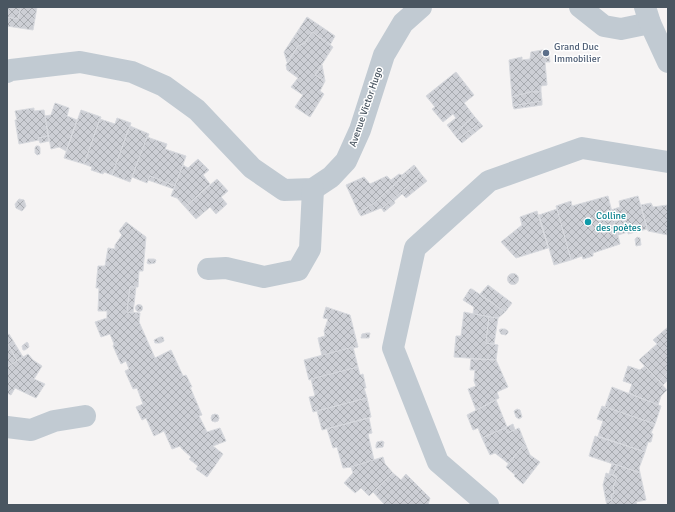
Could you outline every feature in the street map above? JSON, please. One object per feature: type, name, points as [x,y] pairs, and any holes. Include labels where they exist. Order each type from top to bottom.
[{"type":"street","name":"Avenue Victor Hugo","points":[[312,189],[331,176],[346,161],[360,130],[384,55],[403,23],[421,7]]},
{"type":"street","points":[[580,7],[604,26],[621,29],[648,15],[668,62]]},
{"type":"street","points":[[7,72],[11,70],[80,62],[132,72],[164,86],[197,110],[252,168],[284,190],[312,189],[310,249],[298,270],[264,277],[226,268],[208,269]]},
{"type":"street","points":[[488,505],[438,462],[393,348],[415,248],[489,181],[582,148],[668,162]]},
{"type":"street","points":[[7,427],[31,430],[54,421],[85,416]]},
{"type":"building","points":[[7,7],[21,7],[18,19],[7,17]]},
{"type":"building","points":[[21,7],[37,7],[33,30],[7,26],[7,17],[18,19]]},
{"type":"building","points":[[307,17],[335,36],[330,45],[312,32],[305,43],[298,46],[287,62],[284,52]]},
{"type":"building","points":[[312,32],[333,47],[315,75],[325,81],[320,91],[324,94],[310,117],[295,107],[303,95],[291,87],[298,78],[287,70],[286,65],[298,46],[305,43]]},
{"type":"building","points":[[548,49],[550,62],[545,62],[547,85],[541,86],[541,92],[530,92],[512,97],[509,60],[522,57],[522,60],[530,59],[531,52]]},
{"type":"building","points":[[322,65],[325,81],[315,75]]},
{"type":"building","points":[[456,72],[474,95],[464,103],[474,116],[454,134],[447,125],[456,118],[453,114],[443,122],[432,109],[435,107],[426,96]]},
{"type":"building","points":[[530,92],[541,92],[542,101],[513,106],[512,97]]},
{"type":"building","points":[[542,101],[542,105],[514,109],[513,106],[517,105]]},
{"type":"building","points":[[55,103],[69,108],[67,116],[77,120],[66,151],[59,147],[51,149],[45,116],[51,115]]},
{"type":"building","points":[[34,108],[34,111],[44,110],[48,136],[38,138],[39,140],[19,144],[15,111]]},
{"type":"building","points":[[81,110],[101,117],[84,164],[64,158]]},
{"type":"building","points":[[474,116],[480,123],[458,139],[454,134]]},
{"type":"building","points":[[117,118],[131,123],[112,175],[91,170],[92,167],[84,164],[100,119],[115,124]]},
{"type":"building","points":[[480,123],[483,126],[462,143],[458,139]]},
{"type":"building","points":[[130,126],[149,134],[130,182],[112,175]]},
{"type":"building","points":[[48,136],[49,141],[40,143],[38,138]]},
{"type":"building","points":[[147,137],[167,144],[165,149],[186,156],[175,186],[150,176],[147,183],[132,177]]},
{"type":"building","points":[[36,146],[39,146],[40,148],[40,154],[37,155],[35,153]]},
{"type":"building","points":[[198,159],[209,170],[203,175],[210,184],[185,207],[177,198],[171,196],[183,165],[188,168]]},
{"type":"building","points":[[414,165],[415,166],[374,203],[359,213],[346,185],[364,177],[370,184],[387,176],[391,180],[399,174],[402,175]]},
{"type":"building","points":[[415,166],[421,174],[382,209],[381,208],[361,216],[359,213],[374,203]]},
{"type":"building","points":[[421,174],[427,181],[406,198],[402,194],[394,201],[395,203],[384,212],[382,209]]},
{"type":"building","points":[[150,176],[175,186],[174,189],[148,180]]},
{"type":"building","points":[[217,179],[228,191],[221,197],[227,204],[216,214],[210,207],[196,219],[185,207]]},
{"type":"building","name":"Colline des poètes","points":[[608,196],[620,244],[593,253],[593,256],[583,259],[582,256],[571,260],[556,206],[571,201],[572,206]]},
{"type":"building","points":[[638,196],[647,229],[618,235],[611,210],[620,207],[619,201]]},
{"type":"building","points":[[19,199],[24,200],[26,206],[22,211],[16,208],[15,204]]},
{"type":"building","points":[[651,203],[653,207],[668,205],[668,235],[648,231],[641,205]]},
{"type":"building","points":[[557,209],[571,260],[554,265],[539,215]]},
{"type":"building","points":[[537,211],[548,248],[516,258],[501,242],[522,225],[520,217]]},
{"type":"building","points":[[126,222],[146,237],[143,271],[139,271],[138,287],[130,287],[127,312],[140,313],[139,322],[155,358],[171,350],[183,376],[186,375],[192,387],[190,387],[202,415],[199,416],[207,432],[220,428],[226,441],[213,446],[223,454],[207,477],[196,469],[198,466],[189,459],[191,457],[180,446],[172,449],[164,431],[154,436],[146,418],[142,420],[136,407],[143,404],[137,388],[133,389],[125,371],[129,369],[126,361],[121,364],[113,346],[114,344],[110,334],[101,337],[95,322],[107,318],[107,311],[98,311],[99,288],[96,288],[98,266],[105,266],[108,248],[115,249],[115,245],[122,235],[119,231]]},
{"type":"building","points":[[637,237],[640,238],[641,245],[636,246],[635,239]]},
{"type":"building","points":[[148,259],[156,260],[155,263],[147,263]]},
{"type":"building","points":[[511,274],[515,274],[517,275],[517,283],[511,284],[508,281],[508,277]]},
{"type":"building","points":[[488,285],[512,303],[505,312],[480,294]]},
{"type":"building","points":[[130,287],[136,287],[133,313],[127,312]]},
{"type":"building","points":[[470,289],[505,312],[498,318],[473,314],[474,307],[463,300]]},
{"type":"building","points":[[139,304],[142,305],[142,311],[139,312],[136,311],[135,308],[136,305]]},
{"type":"building","points":[[326,307],[350,315],[358,347],[322,356],[318,338],[325,336],[324,331],[328,319],[323,318]]},
{"type":"building","points":[[464,312],[489,317],[486,343],[498,345],[496,360],[454,357],[456,336],[461,336]]},
{"type":"building","points":[[489,317],[498,318],[494,344],[486,343]]},
{"type":"building","points":[[668,327],[668,372],[659,381],[639,360],[657,344],[653,340]]},
{"type":"building","points":[[505,329],[508,333],[506,335],[501,334],[499,330]]},
{"type":"building","points":[[370,333],[369,338],[361,338],[362,334]]},
{"type":"building","points":[[9,334],[23,357],[17,361],[7,342],[7,335]]},
{"type":"building","points":[[163,337],[164,341],[155,343],[154,340]]},
{"type":"building","points":[[7,342],[17,361],[7,367]]},
{"type":"building","points":[[27,342],[29,347],[23,350],[22,346]]},
{"type":"building","points":[[353,347],[358,367],[309,380],[304,360]]},
{"type":"building","points":[[28,354],[33,360],[42,366],[34,379],[45,384],[36,398],[15,388],[11,395],[7,393],[7,367]]},
{"type":"building","points":[[471,359],[496,360],[508,387],[497,392],[499,398],[476,410],[468,389],[476,386],[474,381],[475,370],[470,370]]},
{"type":"building","points":[[628,366],[640,370],[645,366],[667,390],[661,396],[658,405],[629,393],[632,384],[623,381]]},
{"type":"building","points":[[358,367],[360,375],[363,374],[366,388],[364,388],[367,398],[313,412],[309,397],[315,396],[311,379]]},
{"type":"building","points":[[668,372],[668,380],[663,385],[659,381]]},
{"type":"building","points":[[612,387],[661,406],[655,424],[605,407]]},
{"type":"building","points":[[367,398],[371,417],[322,430],[317,411]]},
{"type":"building","points":[[496,400],[507,427],[482,438],[478,428],[473,430],[467,415]]},
{"type":"building","points":[[602,406],[655,424],[651,433],[653,434],[651,442],[648,442],[645,452],[598,436],[603,421],[597,419]]},
{"type":"building","points":[[517,409],[520,410],[522,417],[519,419],[516,417],[514,411]]},
{"type":"building","points":[[213,414],[217,414],[219,418],[217,422],[213,422],[211,420],[211,416]]},
{"type":"building","points":[[369,418],[372,433],[368,434],[374,460],[343,468],[337,447],[333,448],[327,429]]},
{"type":"building","points":[[513,424],[515,430],[508,433],[505,428]]},
{"type":"building","points":[[505,428],[508,433],[519,428],[525,443],[509,464],[495,453],[490,455],[482,438]]},
{"type":"building","points":[[595,436],[645,452],[639,468],[640,473],[589,456]]},
{"type":"building","points":[[377,442],[384,442],[383,447],[376,448]]},
{"type":"building","points":[[525,443],[530,455],[540,462],[523,484],[506,467]]},
{"type":"building","points":[[383,457],[385,464],[393,473],[369,496],[361,488],[355,493],[344,483],[353,473],[351,467]]},
{"type":"building","points":[[612,464],[617,465],[613,475],[609,474]]},
{"type":"building","points":[[617,465],[640,473],[646,500],[636,502],[637,505],[607,505],[606,501],[612,500],[611,495],[614,493],[613,487],[617,477],[613,475]]},
{"type":"building","points":[[393,473],[401,480],[406,474],[430,498],[428,505],[385,505],[373,492]]},
{"type":"building","points":[[606,473],[617,477],[613,487],[614,493],[611,495],[612,500],[606,501],[603,485]]},
{"type":"place","name":"Grand Duc Immobilier","points":[[546,53]]},
{"type":"place","name":"Colline des poètes","points":[[588,222]]}]
